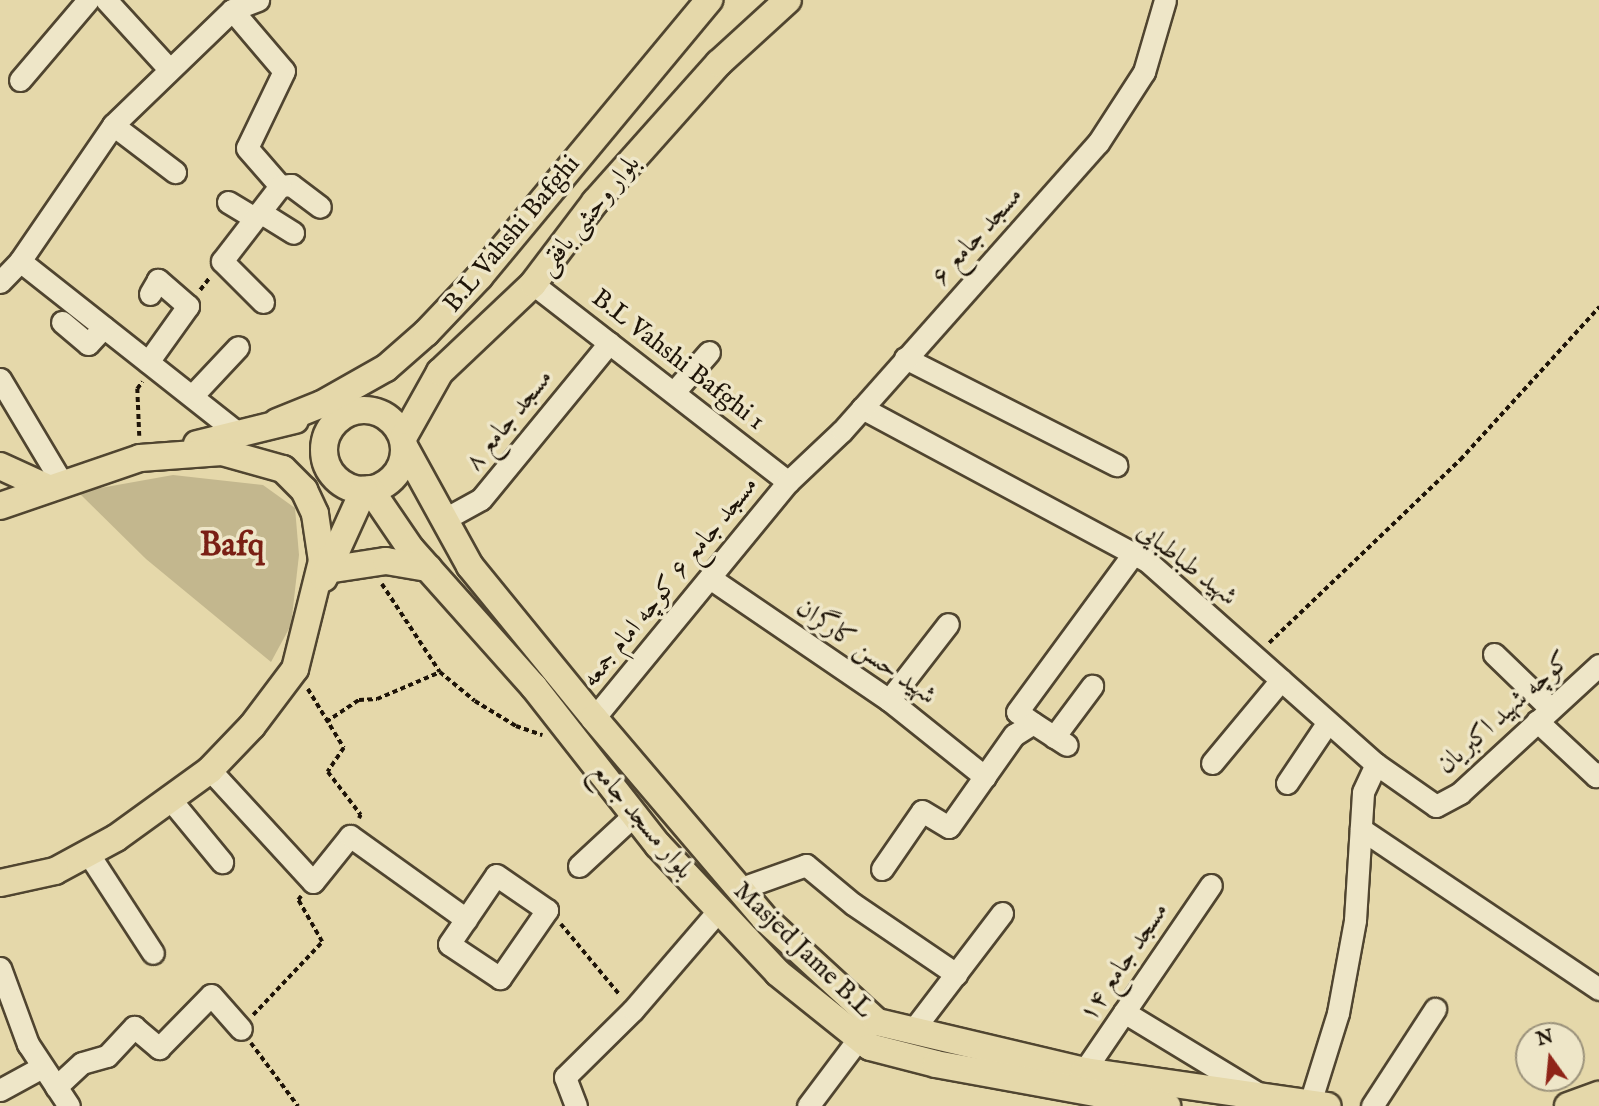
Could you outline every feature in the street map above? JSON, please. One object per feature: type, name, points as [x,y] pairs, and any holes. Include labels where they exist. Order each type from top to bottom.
[{"type":"main road","name":"B.L Vahshi Bafghi","points":[[151,456],[277,422],[322,404],[386,368],[480,276],[709,0]]},
{"type":"main road","name":"بلوار وحشی بافقی","points":[[403,442],[440,372],[533,284],[595,202],[711,73],[788,0]]},
{"type":"main road","points":[[367,490],[340,482],[326,461],[326,436],[386,368]]},
{"type":"main road","points":[[0,883],[55,871],[88,853],[210,770],[253,726],[295,669],[323,579],[367,490],[391,479],[403,458],[403,442],[386,416],[373,411],[344,415]]},
{"type":"main road","name":"B.L Vahshi Bafghi","points":[[277,422],[344,415]]},
{"type":"main road","name":"Masjed Jame B.L","points":[[403,442],[470,566],[594,718],[764,918],[877,1022],[913,1030],[1072,1089],[1257,1093],[1319,1104]]},
{"type":"main road","points":[[0,506],[55,485],[151,456],[222,452],[283,469],[304,490],[315,514],[323,579]]},
{"type":"main road","points":[[0,466],[55,485]]},
{"type":"main road","name":"بلوار مسجد جامع","points":[[367,490],[420,558],[534,687],[634,816],[778,973],[870,1047],[936,1065],[1167,1106]]},
{"type":"main road","points":[[323,579],[367,562],[420,558],[443,520]]},
{"type":"main road","points":[[1568,1106],[1599,1095]]},
{"type":"street","points":[[20,80],[88,0]]},
{"type":"street","points":[[106,0],[168,68]]},
{"type":"street","points":[[0,282],[20,261],[113,125],[168,68],[232,10],[258,0]]},
{"type":"street","name":"مسجد جامع ۶","points":[[788,482],[862,408],[1098,143],[1144,72],[1158,2]]},
{"type":"street","points":[[232,10],[284,71],[247,148],[280,186]]},
{"type":"street","points":[[113,125],[175,172]]},
{"type":"street","points":[[263,302],[222,261],[280,186],[291,185],[320,207]]},
{"type":"street","points":[[228,202],[293,233]]},
{"type":"street","points":[[20,261],[238,433]]},
{"type":"street","points":[[150,294],[158,281],[188,306],[151,365]]},
{"type":"street","name":"B.L Vahshi Bafghi 1","points":[[533,284],[788,482]]},
{"type":"street","points":[[62,322],[88,344],[104,327]]},
{"type":"street","name":"مسجد جامع ۸","points":[[443,520],[481,499],[609,343]]},
{"type":"street","points":[[192,396],[238,347]]},
{"type":"street","points":[[674,392],[709,352]]},
{"type":"street","points":[[905,358],[1116,465]]},
{"type":"street","points":[[0,379],[55,485]]},
{"type":"street","name":"شهید طباطبایی","points":[[862,408],[1134,553],[1376,764]]},
{"type":"street","name":"مسجد جامع ۶ کوچه امام جمعه","points":[[594,718],[788,482]]},
{"type":"street","points":[[1092,686],[1060,741],[1017,712],[1134,553]]},
{"type":"street","name":"شهید حسن کارگران","points":[[710,578],[889,700],[985,777]]},
{"type":"street","points":[[889,700],[948,624]]},
{"type":"street","points":[[1494,654],[1596,776],[1599,773]]},
{"type":"street","name":"کوچه شهید اکبریان","points":[[1376,764],[1436,806],[1460,793],[1599,665]]},
{"type":"street","points":[[1212,764],[1281,680]]},
{"type":"street","points":[[1287,783],[1328,722]]},
{"type":"street","points":[[882,869],[922,811],[949,827],[1014,735],[1034,723]]},
{"type":"street","points":[[1319,1104],[1353,934],[1363,792],[1376,764]]},
{"type":"street","points":[[210,770],[313,882],[350,836],[466,919]]},
{"type":"street","points":[[170,799],[222,862]]},
{"type":"street","points":[[579,866],[634,816]]},
{"type":"street","points":[[1361,830],[1599,989]]},
{"type":"street","points":[[88,853],[153,953]]},
{"type":"street","points":[[739,889],[806,865],[853,904],[956,974]]},
{"type":"street","points":[[496,876],[547,910],[500,978],[449,944],[466,919],[496,876]]},
{"type":"street","name":"مسجد جامع ۱۴","points":[[1072,1089],[1211,885]]},
{"type":"street","points":[[576,1106],[565,1077],[633,1010],[719,910]]},
{"type":"street","points":[[913,1030],[1002,914]]},
{"type":"street","points":[[0,968],[28,1044],[69,1106]]},
{"type":"street","points":[[56,1087],[82,1063],[107,1056],[134,1027],[159,1048],[211,995],[241,1029]]},
{"type":"street","points":[[1372,1106],[1435,1009]]},
{"type":"street","points":[[1124,1012],[1257,1093]]},
{"type":"street","points":[[808,1106],[859,1038]]},
{"type":"street","points":[[0,1090],[42,1067]]},
{"type":"path","points":[[188,306],[222,261]]},
{"type":"path","points":[[1255,657],[1460,460],[1599,307]]},
{"type":"path","points":[[151,365],[137,389],[151,456]]},
{"type":"path","points":[[367,562],[440,671],[475,701],[516,726],[581,748]]},
{"type":"path","points":[[295,669],[344,748],[328,772],[361,815],[350,836]]},
{"type":"path","points":[[326,722],[359,700],[377,699],[440,671]]},
{"type":"path","points":[[298,1106],[241,1029],[322,942],[298,900],[313,882]]},
{"type":"path","points":[[547,910],[586,949],[591,963],[633,1010]]},
{"type":"shaded area","points":[[173,475],[263,485],[295,508],[299,555],[291,625],[271,662],[146,559],[78,492]]},
{"type":"district","name":"Bafq","points":[[232,547]]}]
